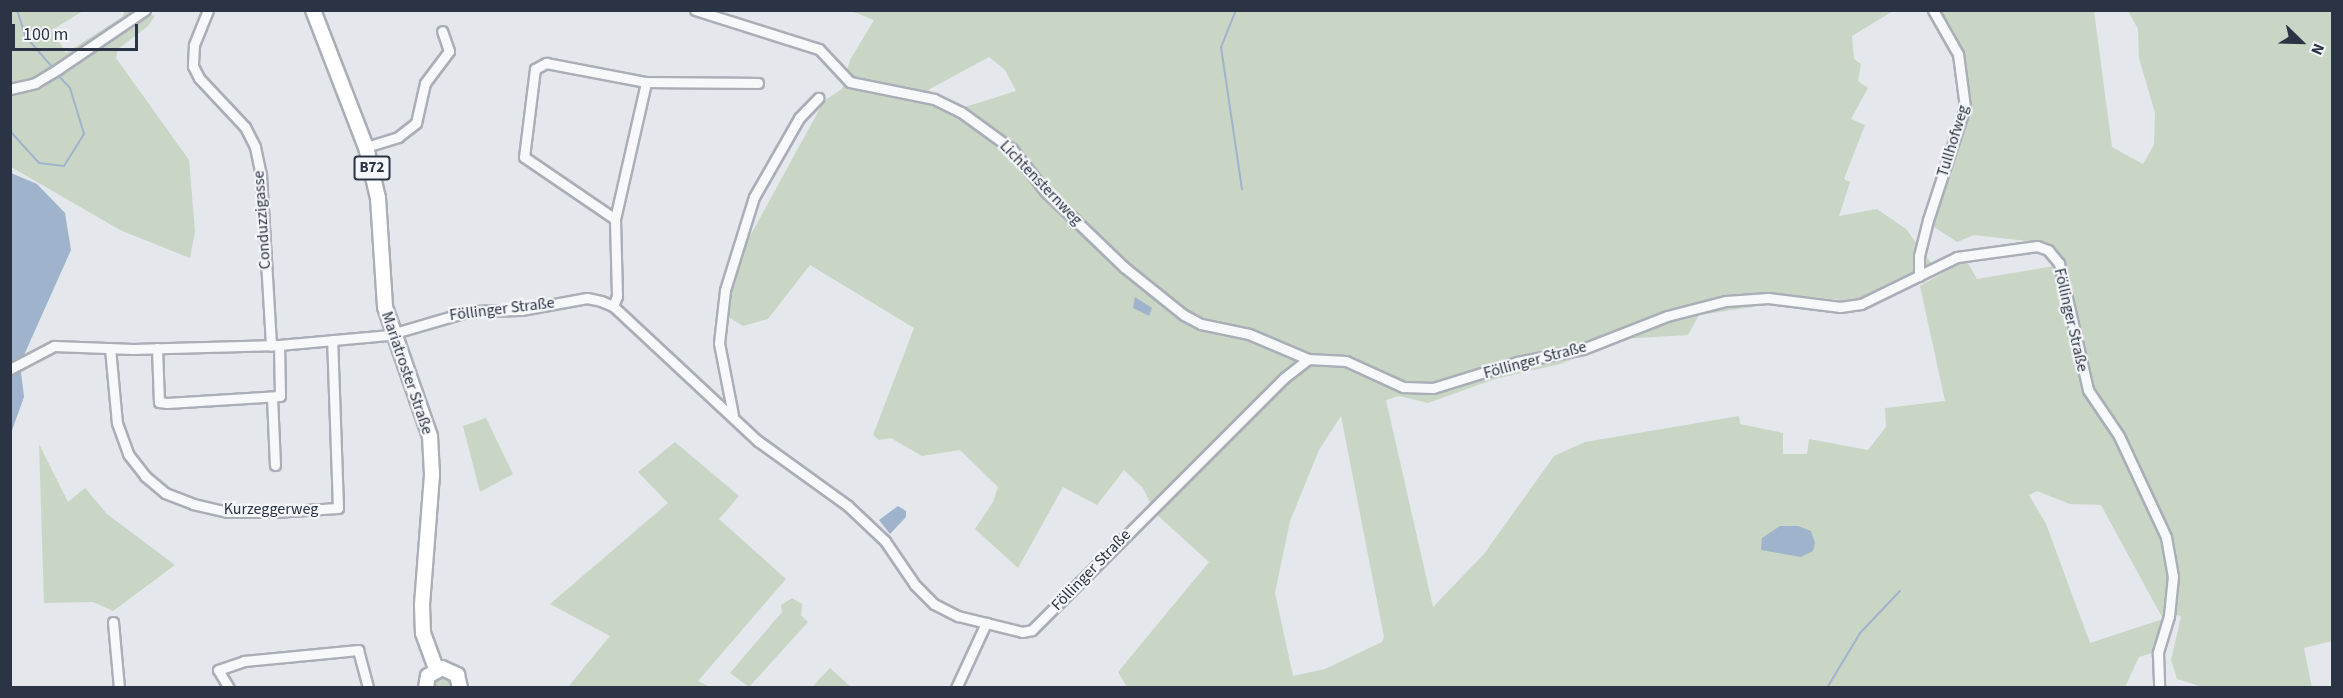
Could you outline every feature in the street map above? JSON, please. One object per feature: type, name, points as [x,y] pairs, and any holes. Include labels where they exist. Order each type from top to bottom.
[{"type":"main road","name":"Mariatroster Straße","points":[[313,10],[366,147],[378,198],[382,285],[392,334],[426,421],[432,451],[422,605],[423,633],[436,669]]},
{"type":"main road","points":[[426,687],[428,676],[436,669],[453,671],[460,687]]},
{"type":"street","points":[[10,89],[55,71],[145,10]]},
{"type":"street","name":"Conduzzigasse","points":[[208,10],[194,45],[193,66],[199,78],[245,127],[255,147],[261,176],[275,346]]},
{"type":"street","name":"Lichtensternweg","points":[[695,10],[819,49],[850,82],[927,97],[961,112],[1012,149],[1045,191],[1124,267],[1184,315],[1202,324],[1249,334],[1308,359]]},
{"type":"street","name":"Tullhofweg","points":[[1920,276],[1918,256],[1966,96],[1958,54],[1933,10]]},
{"type":"street","points":[[366,147],[398,137],[416,123],[425,83],[449,51],[442,31]]},
{"type":"street","points":[[615,219],[524,157],[534,69],[546,63],[646,82],[758,83]]},
{"type":"street","points":[[613,306],[617,296],[615,219],[646,82]]},
{"type":"street","points":[[733,415],[719,343],[724,290],[754,197],[799,118],[819,98]]},
{"type":"street","name":"Föllinger Straße","points":[[392,334],[470,311],[521,310],[587,298],[613,306],[733,415],[758,441],[863,520],[885,541],[915,585],[934,604],[958,616],[1022,632],[1032,630],[1284,378],[1308,359],[1346,360],[1403,387],[1433,388],[1517,362],[1582,349],[1667,316],[1726,301],[1768,298],[1840,307],[1883,296],[1957,257],[2025,246],[2048,250],[2059,263],[2088,390],[2119,436],[2170,549],[2171,597],[2158,653],[2160,686]]},
{"type":"street","points":[[10,369],[54,346],[157,348],[275,346],[392,334]]},
{"type":"street","name":"Kurzeggerweg","points":[[110,348],[117,423],[128,454],[145,476],[165,493],[193,504],[228,512],[274,512],[339,508],[332,340]]},
{"type":"street","points":[[157,348],[159,402],[280,396],[275,346]]},
{"type":"street","points":[[272,397],[274,465]]},
{"type":"street","points":[[113,622],[119,687]]},
{"type":"street","points":[[956,687],[986,623]]},
{"type":"street","points":[[229,687],[218,670],[244,661],[358,650],[368,687]]},
{"type":"green space","points":[[11,11],[83,11],[52,30],[66,53],[122,17],[125,11],[155,16],[148,26],[118,49],[116,58],[189,160],[195,231],[190,258],[120,230],[11,167]]},
{"type":"green space","points":[[851,11],[1893,11],[1852,36],[1854,59],[1861,64],[1858,81],[1868,88],[1851,119],[1865,125],[1844,179],[1850,182],[1839,216],[1877,209],[1906,229],[1932,264],[1909,280],[1852,301],[1771,293],[1766,305],[1699,315],[1688,335],[1623,339],[1560,364],[1495,379],[1428,403],[1399,396],[1386,400],[1433,607],[1484,554],[1554,456],[1585,442],[1739,416],[1740,424],[1783,433],[1783,454],[1807,454],[1809,439],[1868,450],[1886,427],[1885,408],[1945,401],[1920,286],[1966,260],[1977,279],[2054,266],[2028,241],[1974,235],[1957,242],[1931,225],[1965,128],[1969,97],[1966,60],[1954,31],[1938,11],[2094,11],[2112,147],[2143,164],[2154,145],[2155,113],[2139,58],[2138,29],[2128,11],[2332,11],[2332,641],[2304,648],[2312,688],[2203,687],[2177,679],[2171,660],[2181,617],[2178,615],[2163,619],[2152,653],[2139,657],[2125,687],[1127,687],[1118,672],[1209,562],[1155,513],[1143,488],[1124,470],[1097,505],[1063,487],[1018,568],[975,529],[993,502],[998,487],[960,450],[922,456],[891,438],[879,440],[873,435],[914,328],[810,265],[768,319],[743,326],[725,315],[738,258],[824,101],[842,89],[850,60],[874,20]],"holes":[[[989,57],[1005,70],[1016,91],[962,108],[928,90]],[[1341,416],[1384,637],[1382,642],[1325,669],[1293,676],[1275,593],[1290,521],[1319,450]],[[2037,491],[2070,504],[2101,505],[2163,619],[2090,643],[2046,524],[2029,495]]]},
{"type":"green space","points":[[486,418],[513,474],[480,492],[463,426]]},
{"type":"green space","points":[[675,442],[739,496],[719,519],[786,579],[698,681],[710,687],[568,687],[610,636],[550,604],[668,503],[638,472]]},
{"type":"green space","points":[[39,444],[68,502],[85,488],[107,514],[175,565],[113,611],[93,602],[44,603]]},
{"type":"green space","points":[[792,598],[802,604],[801,615],[808,622],[749,687],[730,673],[782,612],[781,605]]},
{"type":"green space","points":[[830,668],[851,687],[812,687]]},
{"type":"green space","points":[[448,673],[456,687],[433,687],[431,680]]},
{"type":"water","points":[[11,173],[37,184],[65,213],[71,250],[20,364],[24,397],[11,433]]},
{"type":"water","points":[[1135,297],[1152,308],[1149,316],[1133,308]]},
{"type":"water","points":[[898,506],[906,511],[906,517],[890,534],[879,520]]},
{"type":"water","points":[[1780,526],[1798,526],[1811,531],[1815,543],[1813,551],[1801,557],[1761,550],[1762,538]]},
{"type":"waterway","points":[[17,10],[26,37],[53,68]]},
{"type":"waterway","points":[[1236,10],[1221,47],[1242,189]]},
{"type":"waterway","points":[[10,131],[39,163],[64,166],[84,134],[70,88],[56,73]]},
{"type":"waterway","points":[[1827,688],[1860,633],[1900,591]]}]
